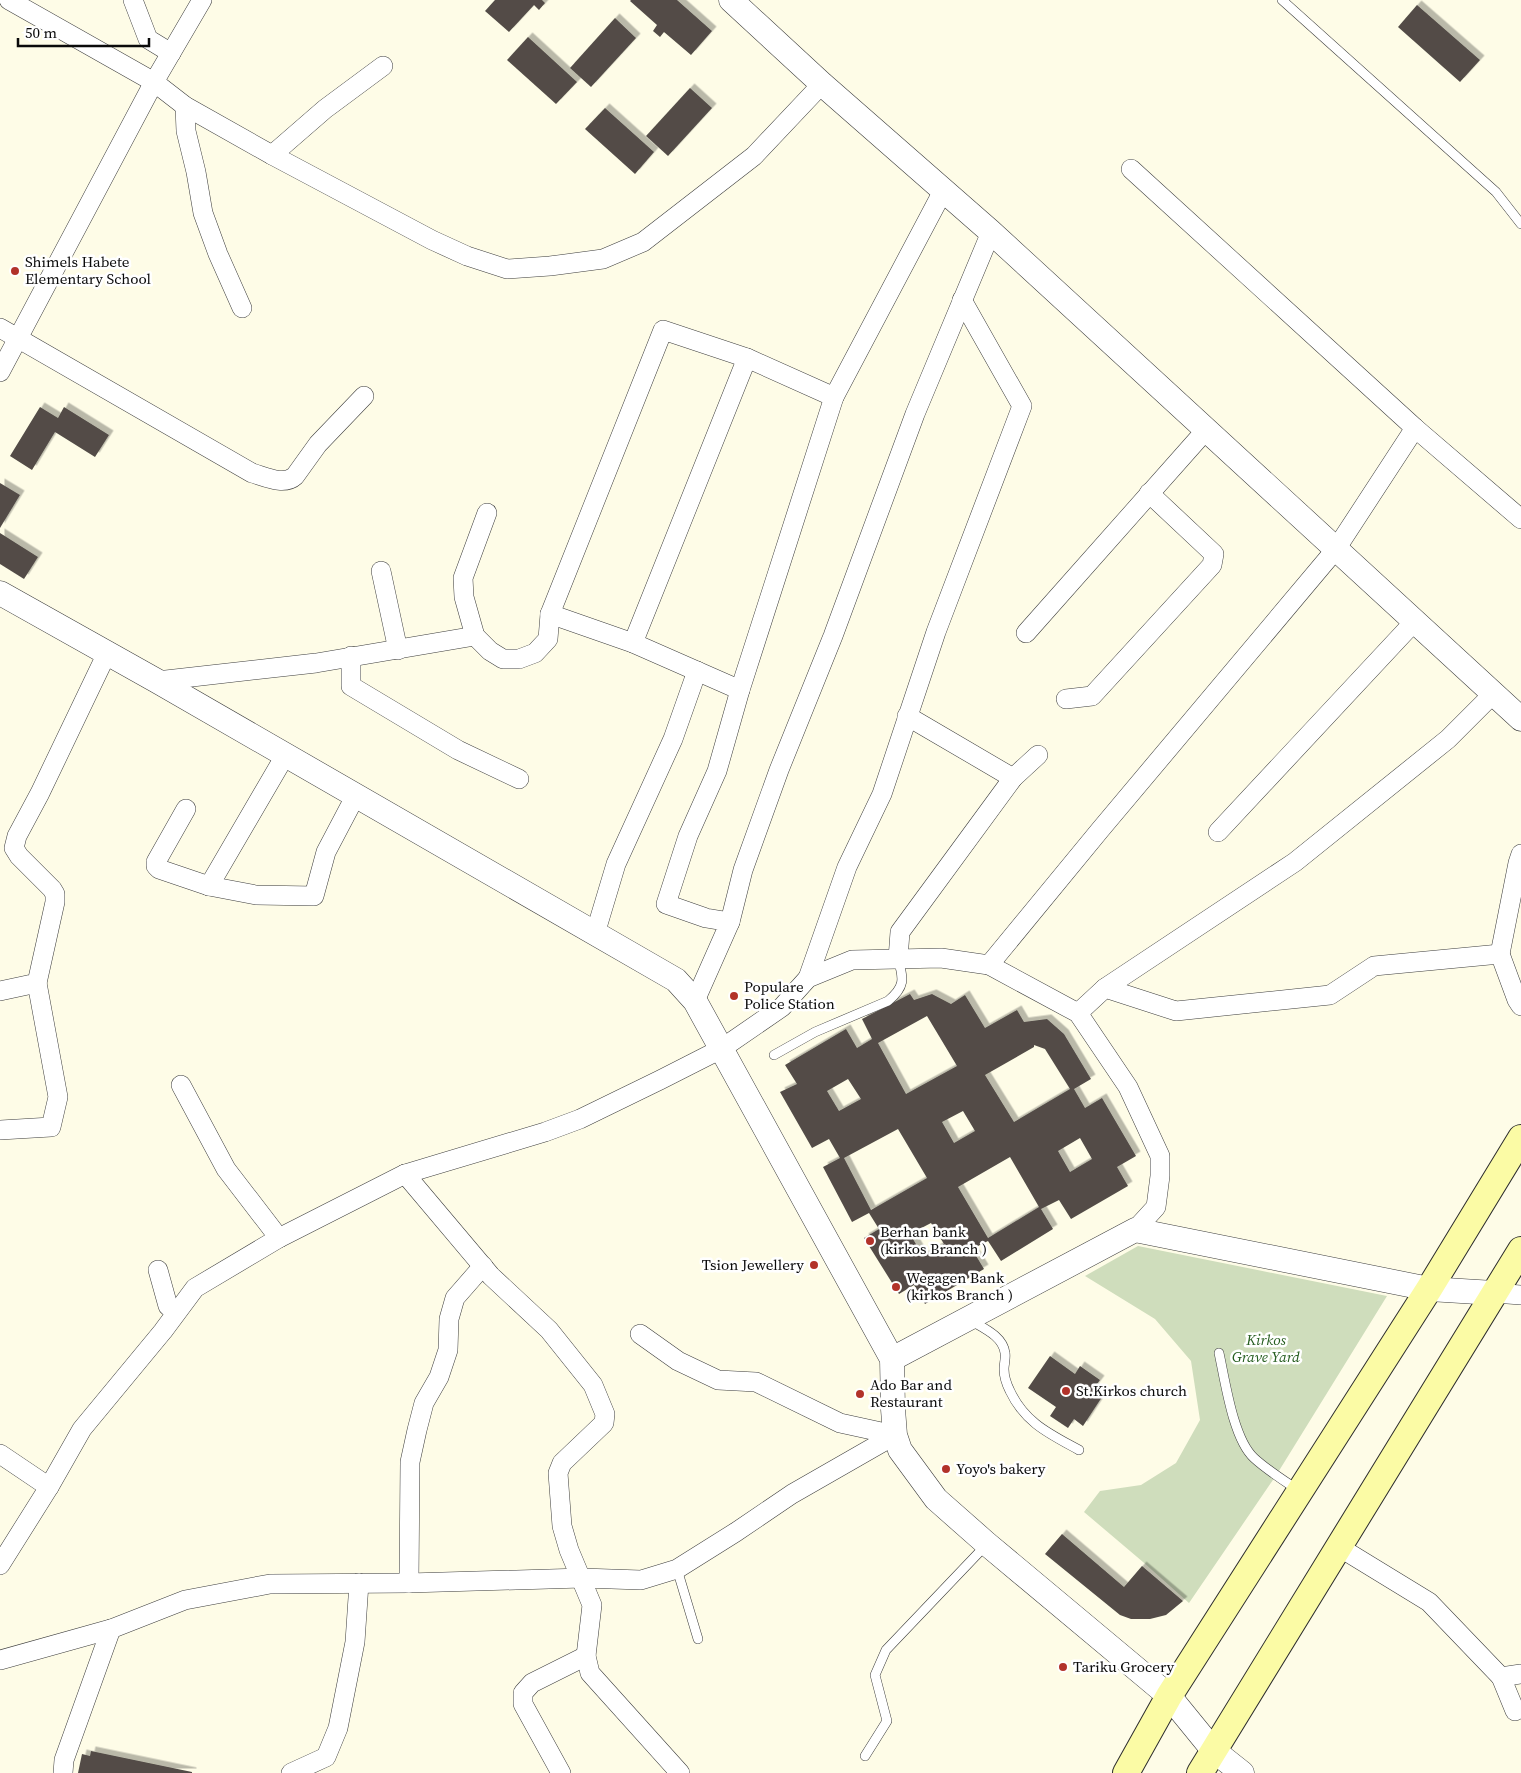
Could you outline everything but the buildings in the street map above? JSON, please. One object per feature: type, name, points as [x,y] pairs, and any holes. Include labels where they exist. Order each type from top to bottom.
[{"type":"main road","points":[[1126,1773],[1169,1696],[1429,1289],[1521,1138]]},
{"type":"main road","points":[[1200,1773],[1521,1250]]},
{"type":"street","points":[[9,0],[154,82],[185,106],[272,155],[432,240],[467,256],[507,269],[603,259],[643,242],[754,156],[822,84]]},
{"type":"street","points":[[133,0],[148,39],[172,53]]},
{"type":"street","points":[[0,372],[154,82],[202,0]]},
{"type":"street","points":[[731,0],[943,192],[991,232],[1521,720]]},
{"type":"street","points":[[272,155],[325,109],[383,66]]},
{"type":"street","points":[[185,106],[186,132],[196,172],[203,213],[218,254],[242,308]]},
{"type":"street","points":[[1131,170],[1415,428],[1521,519]]},
{"type":"street","points":[[730,922],[706,918],[666,904],[688,836],[717,771],[740,690],[834,397],[943,192]]},
{"type":"street","points":[[695,1001],[730,922],[743,870],[779,770],[833,636],[915,414],[991,232]]},
{"type":"street","points":[[0,1565],[49,1488],[82,1429],[163,1331],[195,1288],[279,1238],[405,1174],[536,1135],[580,1119],[721,1049],[782,1007],[808,978],[847,867],[882,794],[936,632],[1022,406],[962,300]]},
{"type":"street","points":[[0,328],[252,473],[285,481],[291,480],[295,476],[318,444],[364,396]]},
{"type":"street","points":[[487,513],[463,578],[464,597],[475,636],[490,652],[503,659],[519,659],[535,653],[548,639],[550,614],[663,330],[748,358],[834,397]]},
{"type":"street","points":[[633,643],[748,358]]},
{"type":"street","points":[[989,965],[1336,550],[1415,428]]},
{"type":"street","points":[[1026,633],[1206,430]]},
{"type":"street","points":[[1066,700],[1092,696],[1212,565],[1214,554],[1150,493]]},
{"type":"street","points":[[382,571],[398,650]]},
{"type":"street","points":[[0,593],[157,680],[676,980],[695,1001],[892,1359],[895,1435],[900,1450],[936,1499],[1169,1696],[1213,1750],[1242,1773]]},
{"type":"street","points":[[550,614],[633,643],[740,690]]},
{"type":"street","points":[[1218,832],[1414,622]]},
{"type":"street","points":[[157,680],[316,663],[475,636]]},
{"type":"street","points":[[0,1130],[51,1127],[58,1097],[37,983],[55,902],[55,894],[18,856],[14,848],[17,836],[40,793],[107,653]]},
{"type":"street","points":[[351,656],[351,686],[458,750],[519,779]]},
{"type":"street","points":[[595,934],[616,864],[673,738],[697,671]]},
{"type":"street","points":[[1078,1013],[1105,988],[1296,862],[1448,739],[1493,694]]},
{"type":"street","points":[[907,716],[1013,778]]},
{"type":"street","points":[[210,886],[286,754]]},
{"type":"street","points":[[898,959],[900,932],[1013,778],[1038,755]]},
{"type":"street","points":[[186,810],[155,864],[159,869],[210,886],[256,895],[314,896],[326,852],[356,796]]},
{"type":"street","points":[[1521,854],[1500,954],[1521,1006]]},
{"type":"street","points":[[1105,988],[1176,1011],[1330,996],[1374,966],[1500,954]]},
{"type":"street","points":[[808,978],[852,960],[941,958],[989,965],[1078,1013],[1128,1087],[1160,1156],[1160,1176],[1156,1207],[1135,1230],[892,1359]]},
{"type":"street","points":[[0,991],[37,983]]},
{"type":"street","points":[[181,1085],[226,1169],[279,1238]]},
{"type":"street","points":[[405,1174],[491,1276],[549,1330],[593,1385],[605,1414],[604,1423],[562,1463],[558,1473],[562,1526],[569,1550],[592,1605],[586,1656],[590,1673],[680,1773]]},
{"type":"street","points":[[1135,1230],[1429,1289],[1521,1295]]},
{"type":"street","points":[[409,1583],[410,1462],[417,1430],[424,1403],[439,1377],[448,1350],[449,1319],[455,1298],[483,1266]]},
{"type":"street","points":[[158,1270],[168,1306],[176,1312]]},
{"type":"street","points":[[640,1334],[678,1360],[718,1380],[756,1382],[840,1423],[895,1435]]},
{"type":"street","points":[[0,1660],[111,1629],[185,1600],[270,1584],[409,1583],[582,1578],[641,1580],[677,1569],[792,1494],[895,1435]]},
{"type":"street","points":[[0,1454],[49,1488]]},
{"type":"street","points":[[1340,1547],[1429,1602],[1501,1677],[1515,1711]]},
{"type":"street","points":[[291,1773],[326,1757],[338,1728],[355,1642],[359,1583]]},
{"type":"street","points":[[63,1773],[64,1760],[111,1629]]},
{"type":"street","points":[[561,1773],[523,1704],[522,1693],[532,1683],[586,1656]]},
{"type":"street","points":[[1501,1677],[1521,1674]]},
{"type":"lane","points":[[1282,0],[1496,192],[1521,224]]},
{"type":"lane","points":[[774,1055],[815,1032],[888,1000],[897,993],[903,975],[898,959]]},
{"type":"lane","points":[[968,1318],[996,1336],[1003,1346],[1006,1354],[1004,1370],[1010,1391],[1019,1406],[1042,1430],[1080,1450]]},
{"type":"lane","points":[[1219,1353],[1229,1401],[1243,1444],[1253,1457],[1300,1492]]},
{"type":"lane","points":[[864,1756],[887,1721],[875,1675],[886,1650],[987,1544]]},
{"type":"lane","points":[[677,1569],[698,1639]]},
{"type":"green space","name":"Kirkos Grave Yard","points":[[1138,1246],[1387,1296],[1277,1474],[1189,1603],[1084,1512],[1100,1491],[1141,1485],[1176,1463],[1200,1420],[1191,1361],[1155,1319],[1085,1276]]},
{"type":"place","name":"Shimels Habete Elementary School","points":[[15,271]]},
{"type":"place","name":"Populare Police Station","points":[[734,996]]},
{"type":"place","name":"Berhan bank (kirkos Branch )","points":[[870,1241]]},
{"type":"place","name":"Tsion Jewellery","points":[[814,1265]]},
{"type":"place","name":"Wegagen Bank (kirkos Branch )","points":[[896,1287]]},
{"type":"place","name":"St.Kirkos church","points":[[1066,1391]]},
{"type":"place","name":"Ado Bar and Restaurant","points":[[860,1394]]},
{"type":"place","name":"Yoyo's bakery","points":[[946,1469]]},
{"type":"place","name":"Tariku Grocery","points":[[1063,1667]]}]
